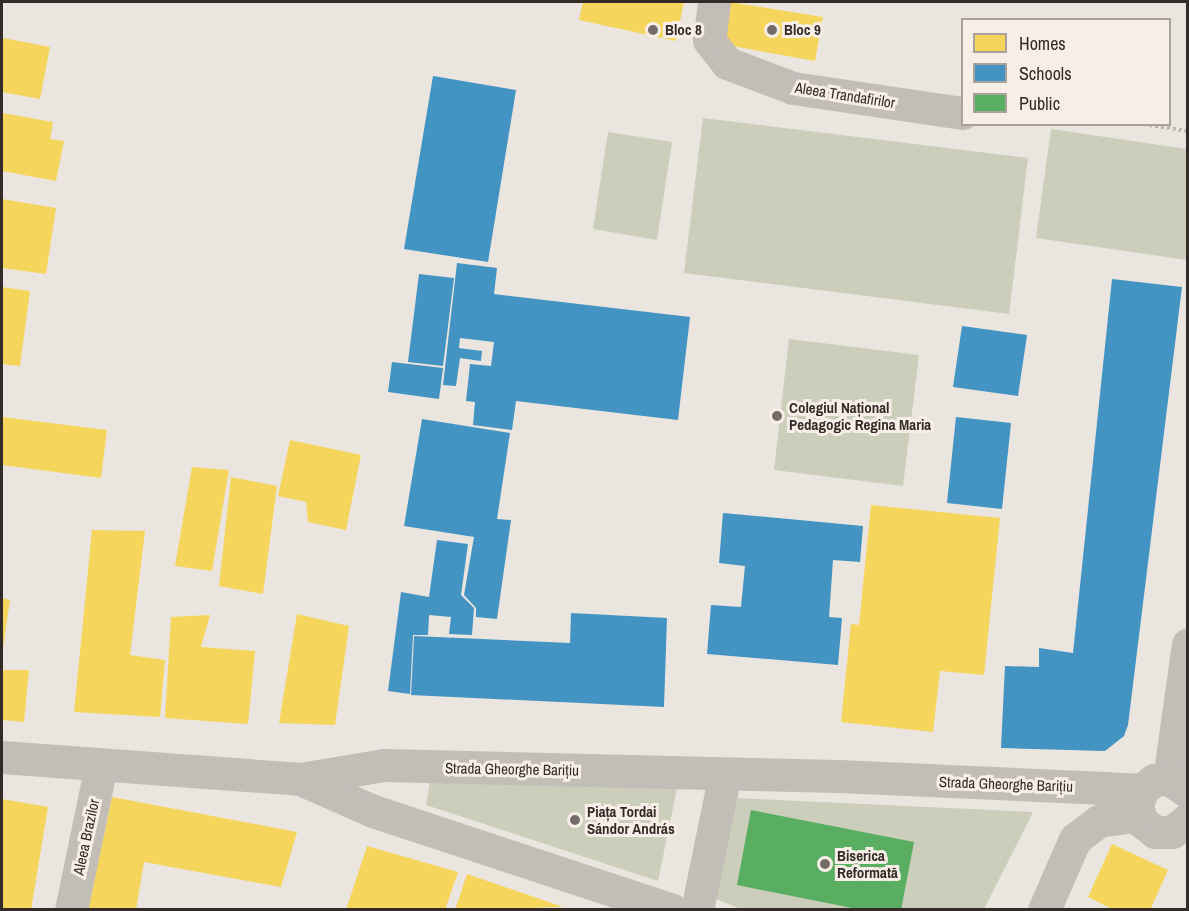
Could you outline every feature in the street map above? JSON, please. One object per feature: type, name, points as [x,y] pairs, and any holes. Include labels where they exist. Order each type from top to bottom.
[{"type":"street","name":"Aleea Trandafirilor","points":[[714,2],[709,40],[727,63],[793,88],[961,113]]},
{"type":"street","points":[[1188,644],[1159,794],[1147,827],[1163,833],[1180,828],[1188,819]]},
{"type":"street","name":"Strada Gheorghe Barițiu","points":[[2,757],[300,779],[384,765],[725,774],[1159,794]]},
{"type":"street","name":"Aleea Brazilor","points":[[71,909],[101,765]]},
{"type":"street","points":[[696,909],[725,774]]},
{"type":"street","name":"Strada Gheorghe Barițiu","points":[[300,779],[374,812],[672,909]]},
{"type":"street","points":[[1044,909],[1075,839],[1085,828],[1159,794]]},
{"type":"path","points":[[1156,126],[1188,131]]},
{"type":"green space","points":[[703,118],[1028,158],[1009,314],[684,273]]},
{"type":"green space","points":[[1051,129],[1187,149],[1187,260],[1036,238]]},
{"type":"green space","points":[[608,132],[672,142],[657,240],[593,229]]},
{"type":"green space","points":[[789,339],[919,355],[903,486],[774,470]]},
{"type":"green space","points":[[430,782],[677,788],[658,881],[426,805]]},
{"type":"green space","points":[[717,797],[1033,812],[984,909],[741,909],[693,890]]},
{"type":"building: Homes","name":"Bloc 8","points":[[583,2],[684,2],[676,41],[579,20]]},
{"type":"building: Homes","name":"Bloc 9","points":[[729,2],[823,17],[815,61],[721,44]]},
{"type":"building: Homes","points":[[3,38],[50,47],[40,99],[2,92]]},
{"type":"building: Homes","points":[[2,113],[53,122],[50,139],[64,141],[56,181],[2,171]]},
{"type":"building: Homes","points":[[2,199],[56,208],[46,274],[2,268]]},
{"type":"building: Homes","points":[[2,287],[30,291],[20,366],[2,364]]},
{"type":"building: Homes","points":[[2,417],[107,430],[101,478],[2,465]]},
{"type":"building: Homes","points":[[290,440],[361,455],[346,530],[308,522],[306,502],[278,496]]},
{"type":"building: Homes","points":[[192,467],[229,470],[212,571],[175,566]]},
{"type":"building: Homes","points":[[231,477],[277,486],[263,594],[219,586]]},
{"type":"building: Homes","points":[[871,505],[1000,518],[984,675],[940,671],[933,732],[841,722],[851,624],[859,625]]},
{"type":"building: Homes","points":[[92,530],[145,531],[130,655],[165,660],[160,717],[74,712]]},
{"type":"building: Homes","points":[[2,598],[10,600],[3,648],[2,648]]},
{"type":"building: Homes","points":[[297,614],[349,626],[335,725],[279,723]]},
{"type":"building: Homes","points":[[210,615],[201,647],[255,651],[248,724],[165,718],[171,617]]},
{"type":"building: Homes","points":[[2,670],[29,670],[24,722],[2,720]]},
{"type":"building: Homes","points":[[112,797],[297,832],[281,887],[144,862],[136,910],[88,910]]},
{"type":"building: Homes","points":[[2,799],[48,807],[31,910],[2,910]]},
{"type":"building: Homes","points":[[1112,844],[1168,870],[1150,910],[1114,910],[1088,897]]},
{"type":"building: Homes","points":[[367,846],[458,872],[445,910],[346,910]]},
{"type":"building: Homes","points":[[467,874],[563,907],[455,910]]},
{"type":"building: Schools","points":[[433,76],[516,90],[488,262],[404,249]]},
{"type":"building: Schools","points":[[457,263],[497,268],[494,294],[690,317],[678,420],[516,401],[512,430],[473,425],[475,402],[466,401],[470,364],[491,366],[494,342],[460,338],[459,348],[482,351],[481,361],[460,358],[456,386],[443,385]]},
{"type":"building: Schools","points":[[419,274],[454,278],[443,366],[408,362]]},
{"type":"building: Schools","points":[[1112,279],[1182,287],[1128,725],[1124,736],[1105,751],[1001,748],[1005,666],[1039,667],[1039,648],[1073,653]]},
{"type":"building: Schools","points":[[962,326],[1027,335],[1018,396],[953,387]]},
{"type":"building: Schools","points":[[392,362],[443,368],[439,399],[388,392]]},
{"type":"building: Schools","points":[[956,417],[1011,423],[1002,509],[947,503]]},
{"type":"building: Schools","points":[[422,419],[510,433],[497,519],[511,520],[497,619],[476,617],[476,608],[464,595],[474,537],[404,526]]},
{"type":"building: Schools","points":[[723,513],[863,526],[860,562],[833,560],[829,617],[842,618],[838,665],[707,654],[711,605],[741,607],[745,566],[719,563]]},
{"type":"building: Schools","points":[[437,540],[468,544],[461,595],[474,608],[472,635],[449,634],[451,617],[429,615],[428,635],[413,635],[410,694],[388,691],[401,592],[429,597]]},
{"type":"building: Schools","points":[[571,613],[667,618],[664,707],[411,695],[414,636],[570,643]]},
{"type":"building: Public","name":"Biserica Reformată","points":[[751,810],[914,842],[901,910],[862,910],[737,885]]},
{"type":"place","name":"Bloc 8","points":[[653,30]]},
{"type":"place","name":"Bloc 9","points":[[772,30]]},
{"type":"place","name":"Colegiul Național Pedagogic Regina Maria","points":[[777,416]]},
{"type":"place","name":"Piața Tordai Sándor András","points":[[575,820]]},
{"type":"place","name":"Biserica Reformată","points":[[825,864]]}]
